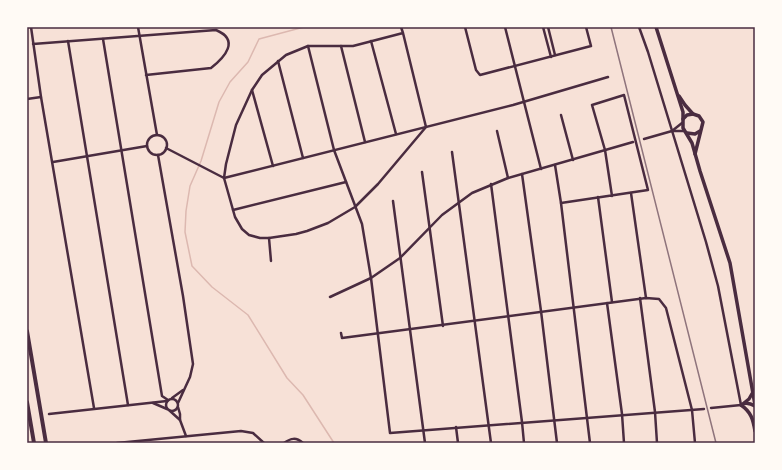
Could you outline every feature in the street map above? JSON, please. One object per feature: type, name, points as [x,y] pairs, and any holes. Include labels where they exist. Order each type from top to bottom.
[{"type":"highway","points":[[27,332],[46,443]]},
{"type":"highway","points":[[27,402],[34,443]]},
{"type":"main road","points":[[656,27],[677,93],[683,128],[692,143],[730,263],[755,405],[742,404]]},
{"type":"main road","points":[[677,93],[684,105],[693,114],[699,116],[703,122],[695,155]]},
{"type":"main road","points":[[683,121],[688,115],[693,114]]},
{"type":"main road","points":[[686,132],[695,134],[700,131]]},
{"type":"main road","points":[[742,404],[749,399],[753,392]]},
{"type":"main road","points":[[742,404],[752,416],[755,431]]},
{"type":"street","points":[[31,27],[41,97],[94,408]]},
{"type":"street","points":[[138,27],[157,135]]},
{"type":"street","points":[[401,27],[426,127]]},
{"type":"street","points":[[466,27],[476,70],[480,75],[591,46],[586,27]]},
{"type":"street","points":[[505,27],[541,169]]},
{"type":"street","points":[[543,27],[551,57]]},
{"type":"street","points":[[548,27],[555,55]]},
{"type":"street","points":[[639,27],[706,242],[718,286],[742,404],[710,408]]},
{"type":"street","points":[[33,44],[216,30],[224,33],[228,43],[226,52],[211,68],[146,75]]},
{"type":"street","points":[[403,33],[353,46],[308,46],[286,55],[262,75],[252,90],[236,125],[224,178],[238,223],[249,235],[260,238],[269,238],[296,234],[319,227],[337,219],[355,207],[378,184],[426,127]]},
{"type":"street","points":[[103,39],[162,396],[167,400]]},
{"type":"street","points":[[68,41],[128,405]]},
{"type":"street","points":[[371,41],[396,134]]},
{"type":"street","points":[[308,46],[334,150],[362,224],[371,278],[390,432],[704,409]]},
{"type":"street","points":[[341,46],[365,142]]},
{"type":"street","points":[[278,61],[303,158]]},
{"type":"street","points":[[166,148],[224,178],[524,102],[608,77]]},
{"type":"street","points":[[252,90],[273,166]]},
{"type":"street","points":[[561,203],[612,196],[648,190],[624,95],[592,105],[605,150],[612,196]]},
{"type":"street","points":[[27,99],[41,97]]},
{"type":"street","points":[[561,115],[573,160]]},
{"type":"street","points":[[672,131],[683,121]]},
{"type":"street","points":[[497,131],[508,178]]},
{"type":"street","points":[[644,139],[672,131],[686,132]]},
{"type":"street","points":[[157,135],[148,139],[147,146],[149,151],[158,155]]},
{"type":"street","points":[[157,135],[165,139],[167,145],[163,152],[158,155]]},
{"type":"street","points":[[330,297],[371,278],[400,258],[442,215],[472,193],[508,178],[633,142]]},
{"type":"street","points":[[53,162],[147,146]]},
{"type":"street","points":[[452,152],[489,425],[490,443]]},
{"type":"street","points":[[158,155],[192,350],[193,364],[190,377],[175,411],[168,410]]},
{"type":"street","points":[[555,165],[588,417],[590,443]]},
{"type":"street","points":[[422,172],[443,326]]},
{"type":"street","points":[[522,174],[557,443]]},
{"type":"street","points":[[233,210],[346,182]]},
{"type":"street","points":[[491,184],[524,443]]},
{"type":"street","points":[[631,193],[646,298]]},
{"type":"street","points":[[598,197],[612,302]]},
{"type":"street","points":[[393,201],[425,443]]},
{"type":"street","points":[[269,238],[271,261]]},
{"type":"street","points":[[640,298],[658,443]]},
{"type":"street","points":[[341,333],[342,338],[443,326],[640,298],[659,299],[666,308],[692,410],[695,443]]},
{"type":"street","points":[[607,303],[622,414],[624,443]]},
{"type":"street","points":[[49,414],[94,408],[153,403],[172,398],[183,390]]},
{"type":"street","points":[[172,398],[175,399],[178,405],[180,420],[186,436]]},
{"type":"street","points":[[167,400],[166,404],[168,410]]},
{"type":"street","points":[[153,403],[168,410],[180,420]]},
{"type":"street","points":[[456,428],[458,443]]},
{"type":"street","points":[[117,443],[241,431],[253,433],[264,443]]},
{"type":"street","points":[[284,443],[291,438],[299,439],[303,443]]},
{"type":"waterway","points":[[304,27],[259,39],[248,62],[230,82],[219,102],[201,161],[190,186],[186,211],[185,232],[192,266],[212,287],[248,315],[287,378],[303,395],[334,443]]},
{"type":"railway","points":[[611,27],[716,443]]}]
